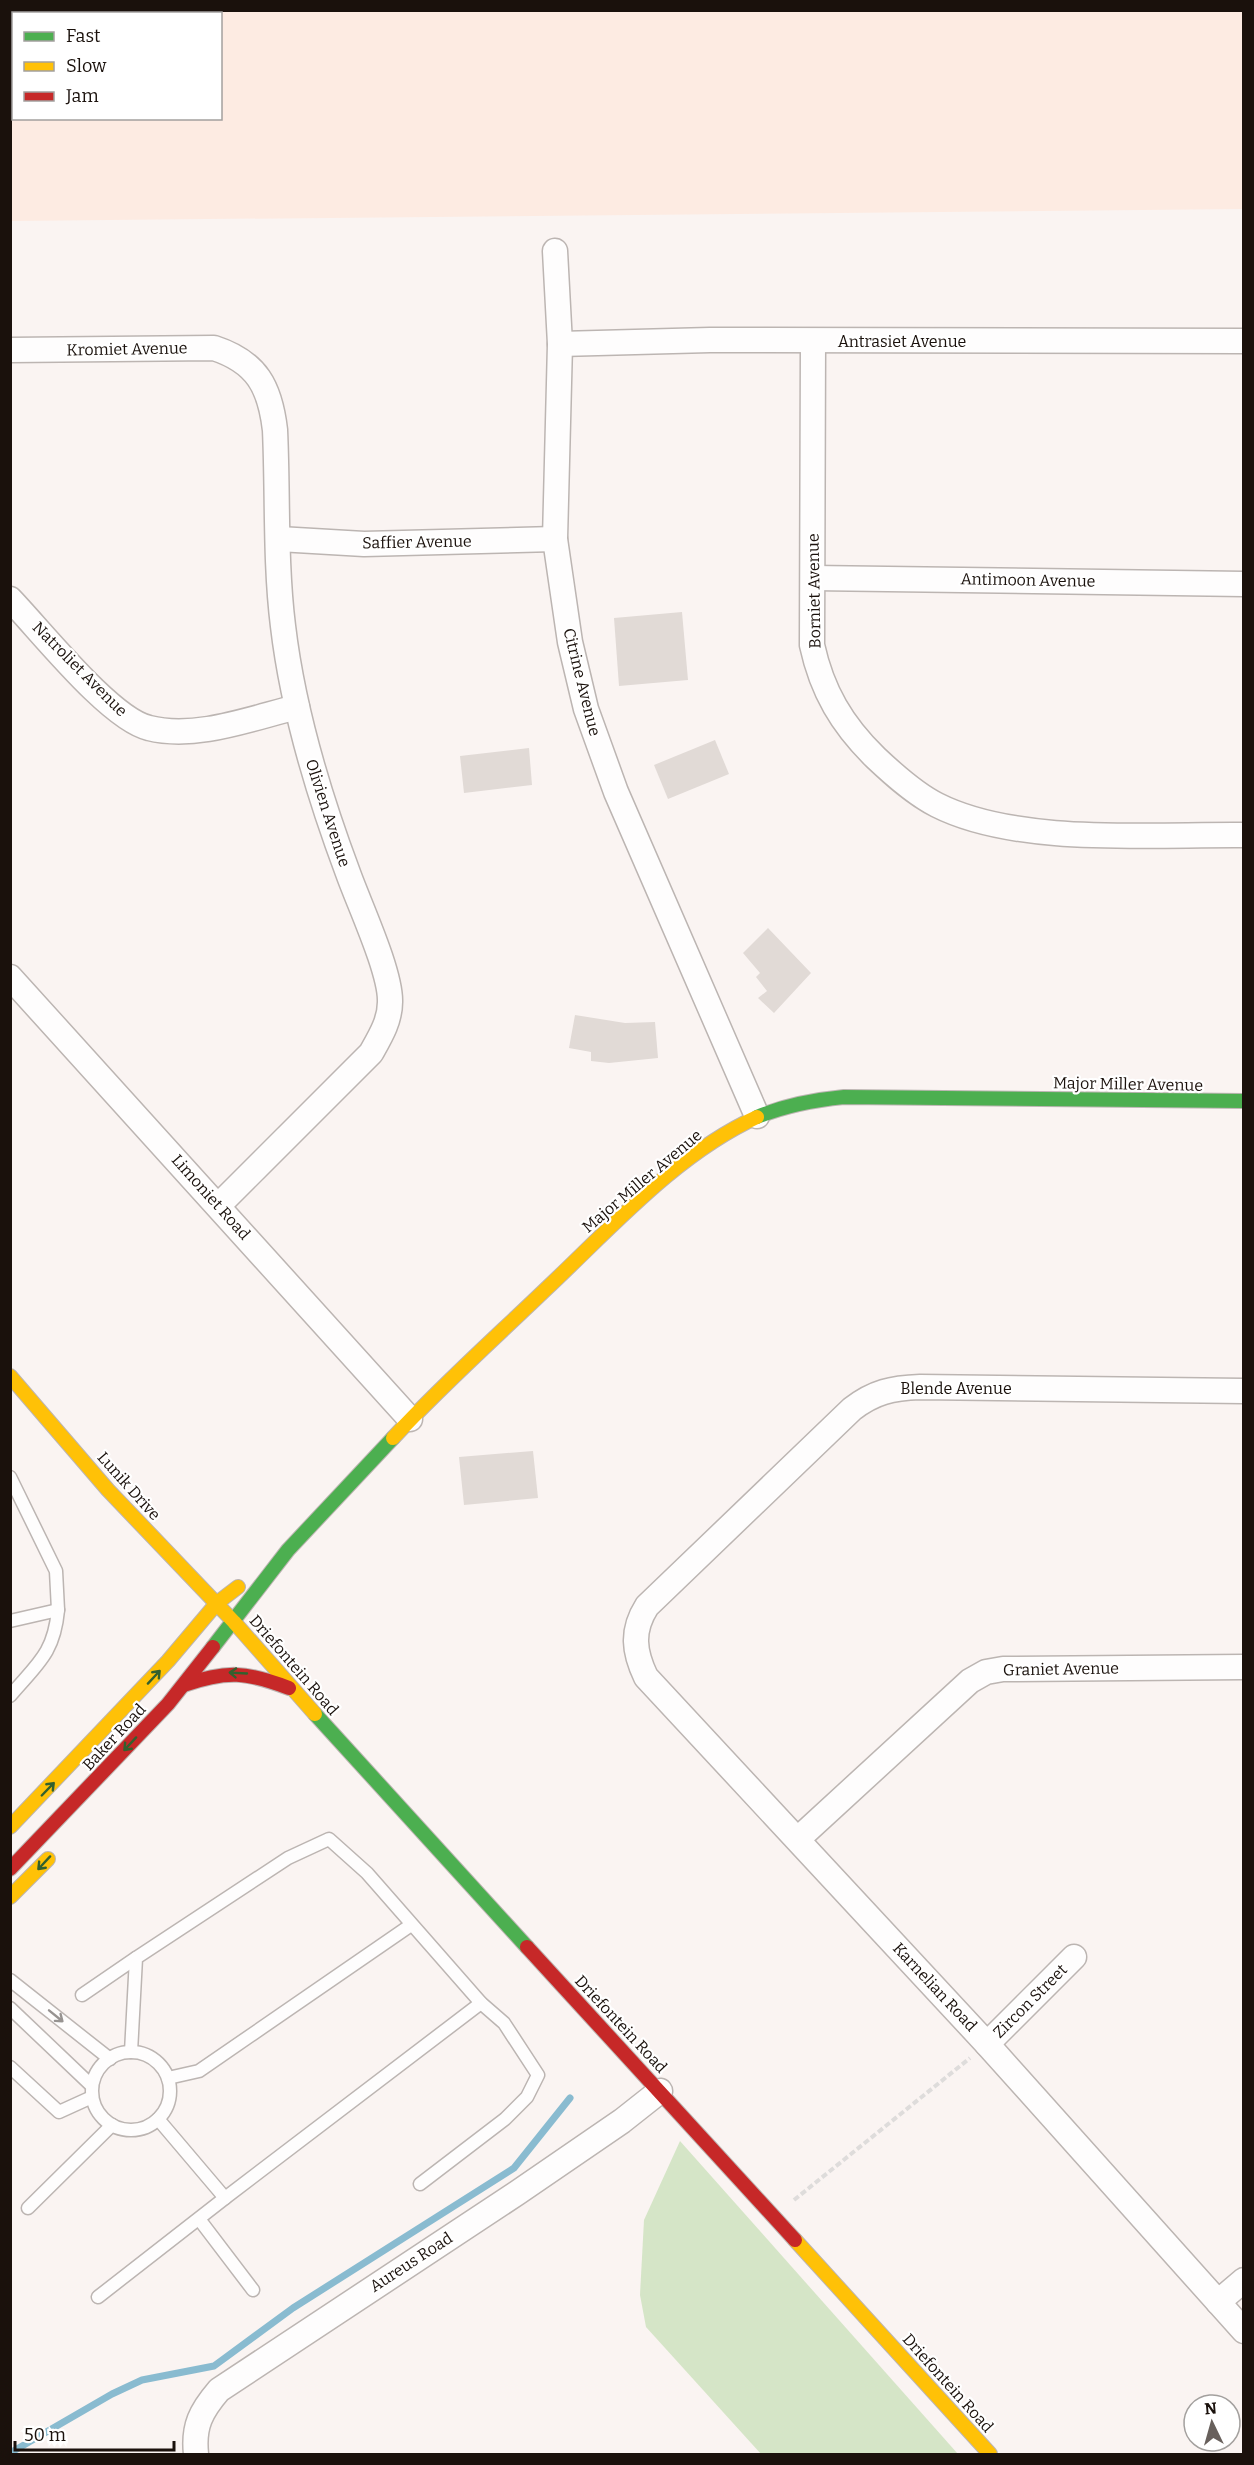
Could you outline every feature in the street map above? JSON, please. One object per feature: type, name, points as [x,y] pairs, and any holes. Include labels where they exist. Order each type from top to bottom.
[{"type":"main road","name":"Major Miller Avenue","points":[[231,1618],[288,1550],[410,1419],[607,1231],[683,1163],[726,1133],[757,1116],[810,1100],[844,1097],[1244,1101]]},
{"type":"main road","name":"Lunik Drive","points":[[12,1381],[108,1490],[231,1618]]},
{"type":"main road","name":"Major Miller Avenue","points":[[217,1603],[288,1550]]},
{"type":"main road","name":"Baker Road","points":[[10,1827],[168,1661],[217,1603]]},
{"type":"main road","name":"Baker Road","points":[[10,1869],[83,1795],[184,1685],[231,1618]]},
{"type":"main road","name":"Driefontein Road","points":[[231,1618],[291,1688],[990,2454]]},
{"type":"main road","points":[[184,1685],[213,1674],[234,1671],[249,1673],[291,1688]]},
{"type":"main road","points":[[69,1830],[83,1795]]},
{"type":"main road","points":[[10,1898],[58,1847]]},
{"type":"street","name":"Citrine Avenue","points":[[555,251],[560,344],[555,539],[570,642],[586,709],[616,792],[757,1116]]},
{"type":"street","name":"Antrasiet Avenue","points":[[560,344],[710,340],[813,342],[1244,341]]},
{"type":"street","name":"Borniet Avenue","points":[[813,342],[812,645],[827,694],[842,720],[861,743],[923,797],[962,815],[1024,830],[1063,834],[1244,835]]},
{"type":"street","name":"Kromiet Avenue","points":[[10,350],[214,348],[242,360]]},
{"type":"street","name":"Olivien Avenue","points":[[219,1205],[371,1053],[384,1029],[390,1004],[390,990],[376,948],[329,824],[297,707],[282,624],[275,430],[272,409],[260,377],[242,360]]},
{"type":"street","name":"Saffier Avenue","points":[[279,539],[364,544],[555,539]]},
{"type":"street","name":"Antimoon Avenue","points":[[813,578],[1244,584]]},
{"type":"street","name":"Natroliet Avenue","points":[[10,598],[81,674],[132,722],[149,728],[184,730],[297,707]]},
{"type":"street","name":"Limoniet Road","points":[[10,977],[219,1205],[410,1419]]},
{"type":"street","name":"Blende Avenue","points":[[634,1641],[639,1617],[646,1606],[852,1409],[878,1392],[892,1388],[920,1387],[1244,1391]]},
{"type":"street","name":"Karnelian Road","points":[[634,1641],[639,1662],[646,1677],[987,2044],[1244,2331]]},
{"type":"street","name":"Graniet Avenue","points":[[798,1839],[950,1697],[986,1672],[1003,1669],[1244,1667]]},
{"type":"street","name":"Zircon Street","points":[[987,2044],[1074,1957]]},
{"type":"street","name":"Aureus Road","points":[[196,2454],[194,2438],[197,2419],[219,2390],[517,2193],[622,2121],[660,2091]]},
{"type":"street","points":[[1218,2302],[1244,2280]]},
{"type":"lane","points":[[10,1477],[15,1497],[56,1571],[58,1610],[56,1636],[49,1649],[10,1696]]},
{"type":"lane","points":[[10,1621],[58,1610]]},
{"type":"lane","points":[[82,1995],[288,1858],[329,1839],[367,1873],[481,2003],[504,2023],[538,2075],[527,2097],[505,2119],[420,2184]]},
{"type":"lane","points":[[168,2078],[199,2071],[411,1925]]},
{"type":"lane","points":[[131,2052],[136,1958]]},
{"type":"lane","points":[[10,1980],[110,2059]]},
{"type":"lane","points":[[98,2297],[481,2003]]},
{"type":"lane","points":[[10,2008],[92,2091],[103,2118],[112,2125],[136,2129],[158,2119],[169,2100],[168,2078],[153,2059],[131,2052],[110,2059],[101,2066],[92,2091],[59,2112],[10,2067]]},
{"type":"lane","points":[[158,2119],[225,2198]]},
{"type":"lane","points":[[28,2208],[112,2125]]},
{"type":"lane","points":[[199,2219],[253,2290]]},
{"type":"path","points":[[773,2217],[987,2044]]},
{"type":"shaded area","points":[[10,11],[1243,11],[1243,209],[11,221]]},
{"type":"green space","points":[[680,2141],[958,2454],[761,2454],[646,2327],[640,2295],[644,2220]]},
{"type":"building","points":[[682,612],[688,680],[619,686],[614,618]]},
{"type":"building","points":[[715,740],[729,774],[668,799],[654,765]]},
{"type":"building","points":[[529,748],[532,785],[464,793],[460,756]]},
{"type":"building","points":[[768,928],[811,973],[774,1013],[758,998],[767,991],[756,977],[760,973],[743,953]]},
{"type":"building","points":[[575,1015],[625,1023],[655,1022],[658,1058],[609,1063],[591,1061],[591,1052],[569,1048]]},
{"type":"building","points":[[533,1451],[538,1498],[464,1505],[459,1457]]},
{"type":"waterway","points":[[10,2453],[112,2394],[142,2380],[214,2366],[293,2308],[514,2168],[570,2098]]},
{"type":"traffic: fast","points":[[757,1117],[778,1109],[844,1097],[1244,1101]]},
{"type":"traffic: fast","points":[[213,1647],[288,1550],[393,1438]]},
{"type":"traffic: fast","points":[[315,1714],[527,1947]]},
{"type":"traffic: slow","points":[[393,1438],[449,1381],[646,1194],[699,1151],[757,1117]]},
{"type":"traffic: slow","points":[[10,1376],[108,1490],[234,1622],[315,1714]]},
{"type":"traffic: slow","points":[[10,1827],[168,1661],[217,1603],[238,1587]]},
{"type":"traffic: slow","points":[[10,1897],[48,1859]]},
{"type":"traffic: slow","points":[[795,2240],[990,2454]]},
{"type":"traffic: jam","points":[[10,1869],[168,1704],[213,1647]]},
{"type":"traffic: jam","points":[[184,1685],[213,1677],[237,1675],[249,1676],[289,1688]]},
{"type":"traffic: jam","points":[[527,1947],[795,2240]]}]
